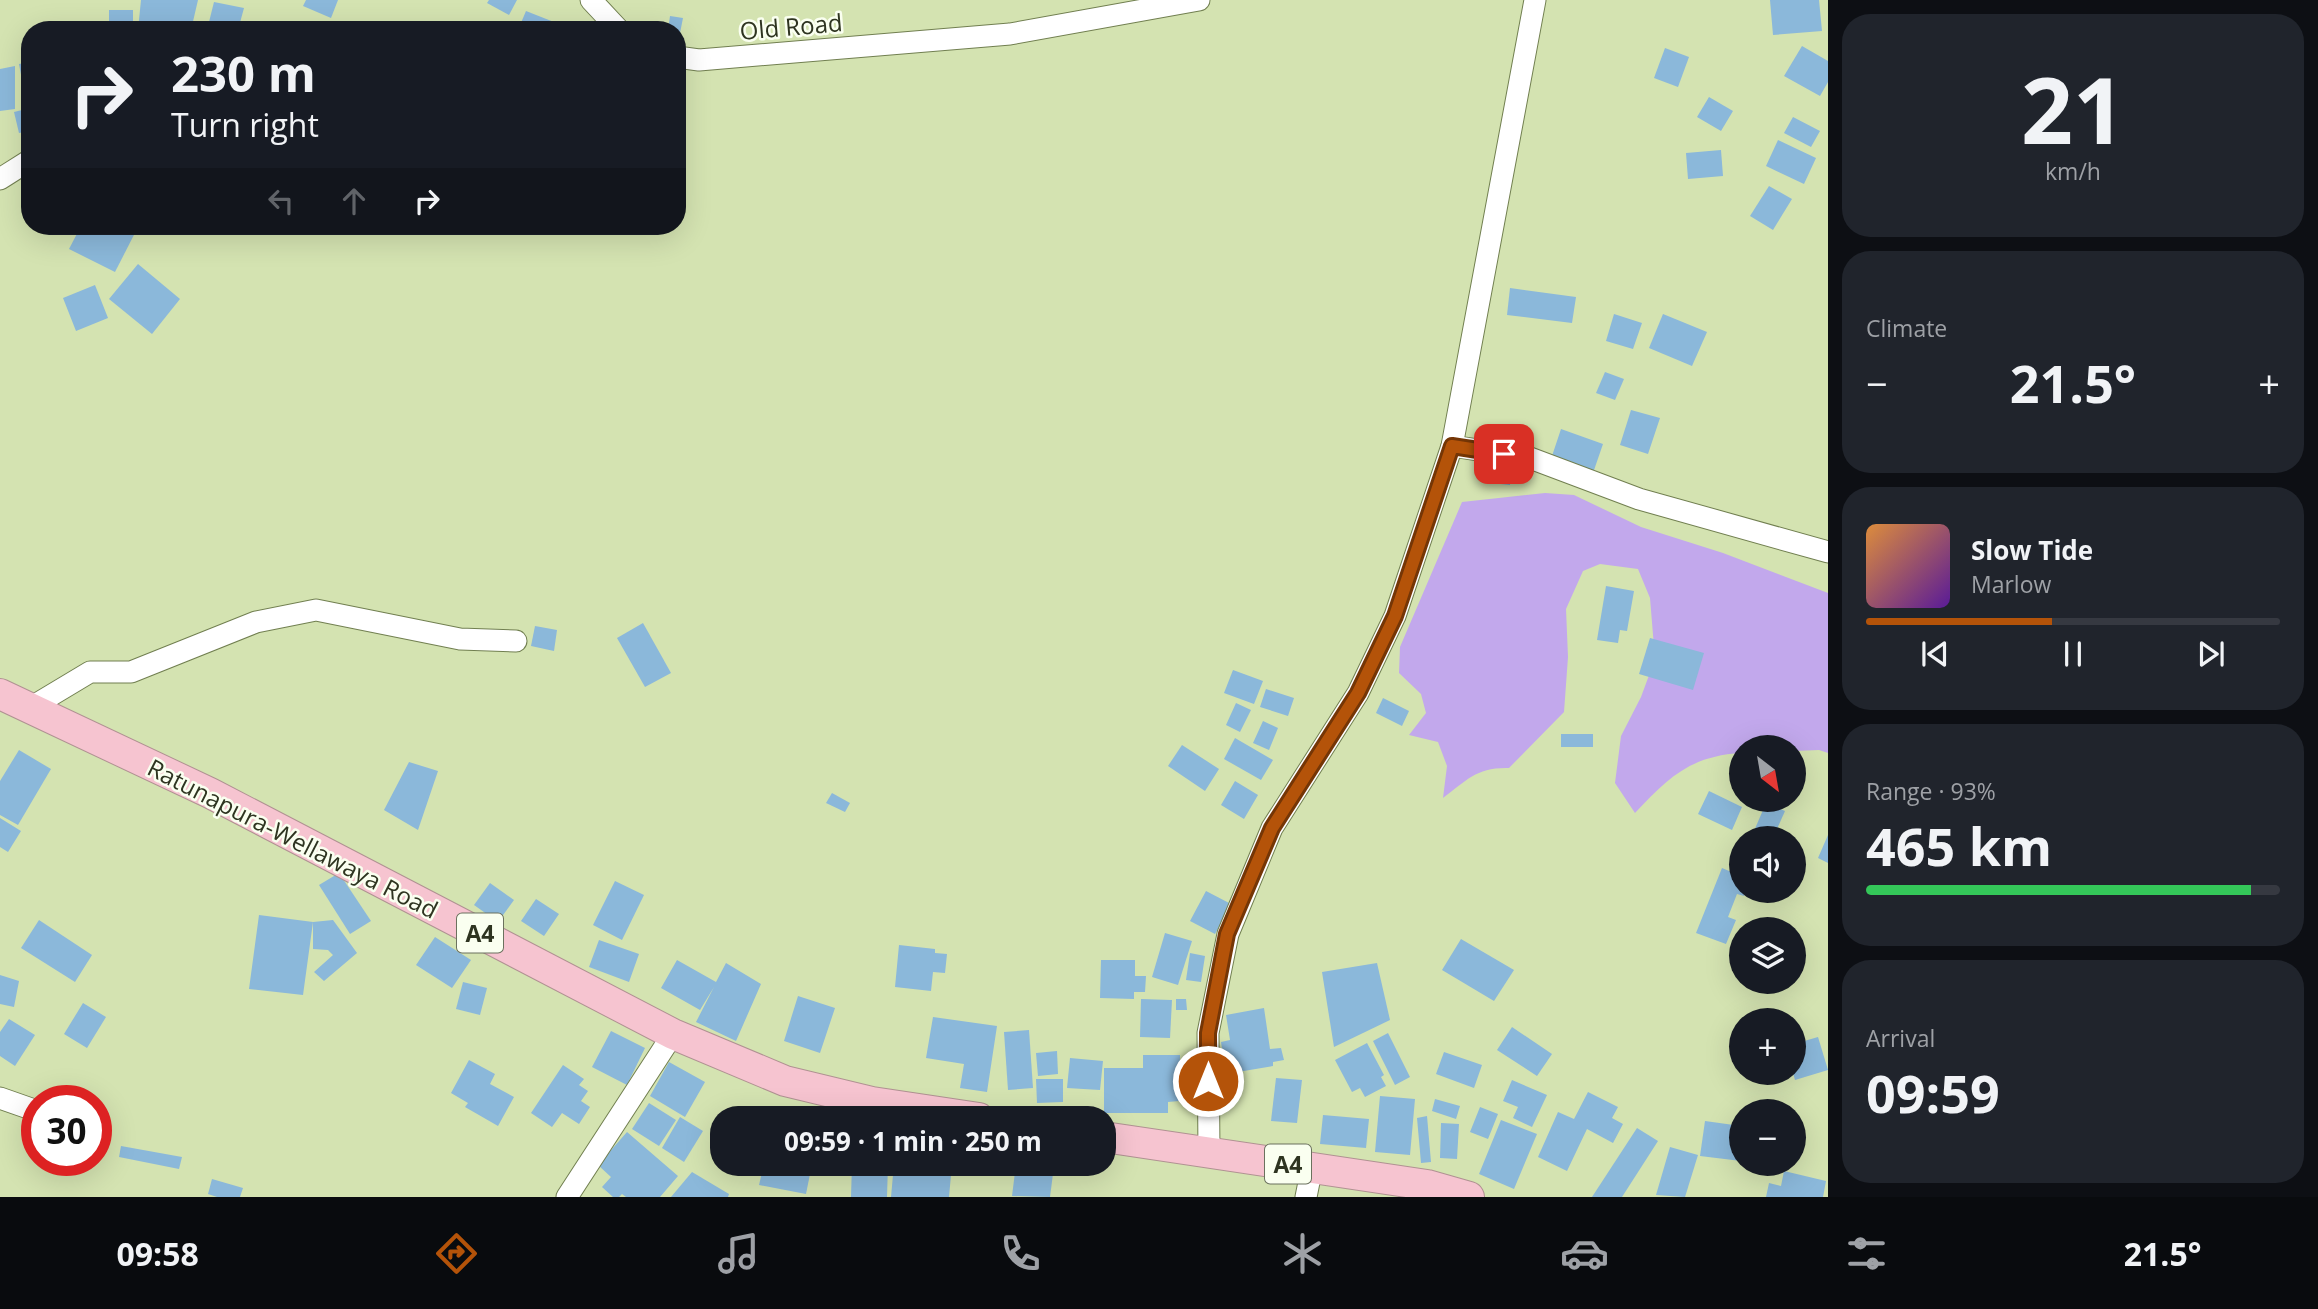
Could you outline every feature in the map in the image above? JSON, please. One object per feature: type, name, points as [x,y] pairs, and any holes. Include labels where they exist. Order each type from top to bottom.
[{"type":"highway","name":"Ratunapura-Wellawaya Road","points":[[0,694],[210,793],[673,1034],[785,1081],[899,1106]]},
{"type":"highway","name":"A4","points":[[1116,1139],[1427,1185],[1469,1197]]},
{"type":"street","points":[[591,0],[611,21]]},
{"type":"street","name":"Old Road","points":[[686,58],[699,60],[1010,34],[1199,0]]},
{"type":"street","points":[[1209,1153],[1208,1033],[1227,934],[1272,828],[1358,693],[1395,616],[1452,446],[1535,0]]},
{"type":"street","points":[[0,179],[21,166]]},
{"type":"street","points":[[1452,446],[1530,458],[1639,499],[1828,552]]},
{"type":"street","points":[[30,708],[90,672],[131,672],[256,622],[316,610],[460,639],[516,641]]},
{"type":"street","points":[[568,1197],[673,1034]]},
{"type":"street","points":[[0,1098],[21,1105]]},
{"type":"street","points":[[1306,1197],[1312,1167]]},
{"type":"shaded area","points":[[1545,493],[1574,495],[1641,527],[1723,553],[1828,593],[1828,753],[1806,751],[1806,735],[1729,735],[1729,754],[1708,759],[1681,771],[1658,789],[1635,813],[1615,783],[1621,736],[1641,697],[1655,659],[1650,598],[1638,569],[1600,564],[1583,571],[1566,609],[1568,657],[1564,712],[1509,768],[1480,772],[1443,798],[1447,766],[1438,742],[1409,735],[1426,713],[1421,694],[1399,673],[1400,647],[1462,502]]},
{"type":"building","points":[[141,0],[198,0],[193,21],[139,21]]},
{"type":"building","points":[[306,0],[338,0],[331,18],[303,6]]},
{"type":"building","points":[[489,0],[517,0],[509,15],[487,3]]},
{"type":"building","points":[[1770,0],[1819,0],[1822,31],[1773,35]]},
{"type":"building","points":[[214,2],[244,8],[240,21],[209,21]]},
{"type":"building","points":[[109,10],[133,10],[133,21],[109,21]]},
{"type":"building","points":[[526,11],[551,21],[522,21]]},
{"type":"building","points":[[670,16],[683,18],[682,21],[669,21]]},
{"type":"building","points":[[1802,46],[1828,61],[1828,82],[1820,96],[1784,76]]},
{"type":"building","points":[[1665,48],[1689,57],[1678,87],[1654,78]]},
{"type":"building","points":[[15,66],[15,109],[0,111],[0,69]]},
{"type":"building","points":[[1709,97],[1733,111],[1721,131],[1697,117]]},
{"type":"building","points":[[21,110],[21,133],[19,133],[14,112]]},
{"type":"building","points":[[1793,117],[1820,131],[1811,147],[1784,133]]},
{"type":"building","points":[[1778,140],[1816,158],[1804,184],[1766,166]]},
{"type":"building","points":[[1721,150],[1723,176],[1688,179],[1686,153]]},
{"type":"building","points":[[1769,186],[1792,199],[1773,230],[1750,216]]},
{"type":"building","points":[[76,235],[134,235],[115,272],[69,249]]},
{"type":"building","points":[[138,264],[180,299],[152,334],[109,299]]},
{"type":"building","points":[[95,285],[108,318],[76,331],[63,298]]},
{"type":"building","points":[[1510,288],[1576,297],[1572,323],[1507,315]]},
{"type":"building","points":[[1614,314],[1642,323],[1633,349],[1606,341]]},
{"type":"building","points":[[1663,314],[1707,332],[1692,366],[1649,348]]},
{"type":"building","points":[[1605,372],[1624,379],[1615,400],[1596,393]]},
{"type":"building","points":[[1631,410],[1660,418],[1648,454],[1620,445]]},
{"type":"building","points":[[1561,429],[1603,444],[1593,473],[1551,459]]},
{"type":"building","points":[[1484,463],[1511,465],[1510,485],[1482,482]]},
{"type":"building","points":[[1606,586],[1634,591],[1627,631],[1620,630],[1618,643],[1597,640]]},
{"type":"building","points":[[643,623],[671,673],[645,687],[617,638]]},
{"type":"building","points":[[535,626],[557,630],[554,651],[531,646]]},
{"type":"building","points":[[1650,638],[1704,653],[1693,690],[1639,674]]},
{"type":"building","points":[[1233,670],[1263,681],[1254,704],[1224,693]]},
{"type":"building","points":[[1266,689],[1294,698],[1288,716],[1260,707]]},
{"type":"building","points":[[1383,698],[1409,711],[1402,726],[1376,713]]},
{"type":"building","points":[[1236,703],[1251,710],[1240,732],[1226,725]]},
{"type":"building","points":[[1263,721],[1278,728],[1269,750],[1253,743]]},
{"type":"building","points":[[1561,734],[1593,734],[1593,747],[1561,747]]},
{"type":"building","points":[[1235,738],[1273,760],[1261,780],[1224,759]]},
{"type":"building","points":[[1182,745],[1219,769],[1205,791],[1168,766]]},
{"type":"building","points":[[19,750],[51,769],[18,825],[0,815],[0,781]]},
{"type":"building","points":[[409,762],[438,771],[418,830],[384,810]]},
{"type":"building","points":[[1235,781],[1258,795],[1244,819],[1221,805]]},
{"type":"building","points":[[1709,791],[1729,801],[1729,812],[1740,812],[1734,826],[1729,826],[1729,829],[1698,814]]},
{"type":"building","points":[[832,793],[850,803],[845,812],[826,803]]},
{"type":"building","points":[[1762,812],[1785,812],[1778,826],[1756,826]]},
{"type":"building","points":[[0,818],[21,831],[8,852],[0,847]]},
{"type":"building","points":[[1828,835],[1828,863],[1818,858]]},
{"type":"building","points":[[1722,868],[1729,871],[1729,903],[1733,903],[1728,917],[1729,937],[1726,944],[1696,933]]},
{"type":"building","points":[[339,873],[371,921],[350,934],[319,885]]},
{"type":"building","points":[[615,881],[644,895],[622,940],[593,925]]},
{"type":"building","points":[[490,883],[514,900],[498,922],[474,905]]},
{"type":"building","points":[[1206,891],[1231,904],[1215,934],[1190,921]]},
{"type":"building","points":[[536,899],[559,914],[544,936],[521,921]]},
{"type":"building","points":[[259,915],[313,922],[303,995],[249,989]]},
{"type":"building","points":[[39,920],[92,955],[75,982],[21,948]]},
{"type":"building","points":[[333,920],[357,953],[324,981],[314,972],[333,955],[328,950],[313,949],[313,922]]},
{"type":"building","points":[[1165,933],[1192,941],[1178,985],[1152,977]]},
{"type":"building","points":[[435,937],[471,960],[452,988],[416,965]]},
{"type":"building","points":[[1461,939],[1514,970],[1494,1001],[1442,970]]},
{"type":"building","points":[[599,940],[639,954],[629,982],[589,967]]},
{"type":"building","points":[[899,945],[935,949],[935,953],[947,954],[945,973],[933,972],[931,991],[895,987]]},
{"type":"building","points":[[1190,953],[1205,956],[1201,982],[1186,980]]},
{"type":"building","points":[[677,960],[716,982],[726,963],[761,984],[736,1041],[696,1022],[714,987],[700,1010],[661,988]]},
{"type":"building","points":[[1101,960],[1135,960],[1135,976],[1146,976],[1145,992],[1134,992],[1134,999],[1100,998]]},
{"type":"building","points":[[1377,963],[1390,1020],[1334,1047],[1322,972]]},
{"type":"building","points":[[0,975],[19,981],[14,1007],[0,1004]]},
{"type":"building","points":[[463,982],[487,988],[480,1015],[456,1009]]},
{"type":"building","points":[[798,996],[835,1008],[820,1053],[784,1041]]},
{"type":"building","points":[[1141,999],[1172,1000],[1170,1038],[1140,1037]]},
{"type":"building","points":[[1176,999],[1186,999],[1187,1010],[1176,1010]]},
{"type":"building","points":[[83,1003],[106,1017],[87,1048],[64,1034]]},
{"type":"building","points":[[1264,1008],[1270,1049],[1281,1048],[1284,1060],[1273,1062],[1273,1066],[1226,1074],[1221,1042],[1230,1040],[1226,1015]]},
{"type":"building","points":[[933,1017],[997,1026],[987,1092],[960,1088],[964,1064],[926,1058]]},
{"type":"building","points":[[9,1019],[35,1035],[15,1066],[0,1056],[0,1032]]},
{"type":"building","points":[[1512,1027],[1552,1054],[1537,1076],[1497,1050]]},
{"type":"building","points":[[1029,1030],[1033,1088],[1008,1090],[1004,1032]]},
{"type":"building","points":[[611,1031],[645,1048],[627,1085],[592,1067]]},
{"type":"building","points":[[1388,1033],[1410,1077],[1395,1085],[1373,1041]]},
{"type":"building","points":[[1818,1037],[1828,1070],[1806,1077],[1806,1040]]},
{"type":"building","points":[[1367,1043],[1384,1075],[1381,1077],[1386,1086],[1365,1097],[1360,1088],[1352,1092],[1335,1060]]},
{"type":"building","points":[[1057,1051],[1058,1074],[1038,1076],[1036,1053]]},
{"type":"building","points":[[1444,1052],[1482,1065],[1474,1088],[1436,1074]]},
{"type":"building","points":[[1143,1055],[1180,1055],[1179,1101],[1168,1102],[1168,1113],[1116,1113],[1116,1106],[1104,1106],[1104,1068],[1143,1068]]},
{"type":"building","points":[[1070,1058],[1103,1061],[1100,1090],[1067,1088]]},
{"type":"building","points":[[469,1060],[495,1074],[490,1084],[514,1097],[498,1126],[465,1107],[468,1103],[451,1093]]},
{"type":"building","points":[[669,1062],[705,1082],[685,1117],[650,1096]]},
{"type":"building","points":[[563,1065],[584,1079],[579,1085],[588,1091],[581,1101],[590,1107],[579,1124],[562,1113],[552,1127],[531,1113]]},
{"type":"building","points":[[1276,1078],[1302,1080],[1297,1123],[1271,1121]]},
{"type":"building","points":[[1036,1079],[1063,1079],[1063,1102],[1037,1103]]},
{"type":"building","points":[[1512,1080],[1547,1095],[1532,1127],[1513,1118],[1518,1107],[1503,1101]]},
{"type":"building","points":[[1588,1092],[1618,1107],[1612,1118],[1623,1124],[1613,1143],[1587,1129],[1567,1171],[1538,1157],[1558,1112],[1574,1119]]},
{"type":"building","points":[[1380,1096],[1415,1099],[1410,1155],[1375,1152]]},
{"type":"building","points":[[1435,1099],[1460,1106],[1456,1119],[1432,1111]]},
{"type":"building","points":[[649,1103],[676,1120],[659,1146],[632,1129]]},
{"type":"building","points":[[1480,1107],[1498,1114],[1488,1139],[1470,1132]]},
{"type":"building","points":[[1323,1115],[1369,1119],[1366,1148],[1320,1144]]},
{"type":"building","points":[[1427,1116],[1431,1162],[1421,1163],[1417,1118]]},
{"type":"building","points":[[680,1117],[703,1131],[684,1162],[662,1148]]},
{"type":"building","points":[[1501,1120],[1537,1134],[1514,1189],[1479,1174]]},
{"type":"building","points":[[1705,1121],[1729,1124],[1729,1160],[1700,1156]]},
{"type":"building","points":[[1441,1123],[1459,1124],[1457,1159],[1440,1158]]},
{"type":"building","points":[[1637,1128],[1658,1141],[1622,1197],[1592,1197]]},
{"type":"building","points":[[627,1132],[678,1176],[660,1197],[626,1197],[622,1194],[613,1197],[602,1187],[611,1177],[598,1165]]},
{"type":"building","points":[[121,1146],[182,1157],[179,1169],[119,1157]]},
{"type":"building","points":[[1670,1147],[1698,1155],[1685,1197],[1656,1195]]},
{"type":"building","points":[[692,1172],[729,1194],[728,1197],[671,1197]]},
{"type":"building","points":[[761,1176],[810,1176],[806,1194],[759,1185]]},
{"type":"building","points":[[852,1176],[888,1176],[887,1197],[851,1197]]},
{"type":"building","points":[[893,1176],[951,1176],[949,1197],[891,1197]]},
{"type":"building","points":[[1014,1176],[1053,1176],[1050,1197],[1012,1196]]},
{"type":"building","points":[[1783,1176],[1805,1176],[1826,1181],[1823,1197],[1766,1197],[1769,1183],[1781,1186]]},
{"type":"building","points":[[212,1179],[243,1188],[240,1197],[217,1197],[208,1194]]},
{"type":"route","points":[[1208,1081],[1208,1033],[1227,934],[1272,828],[1358,693],[1395,616],[1452,446],[1504,454]]}]
